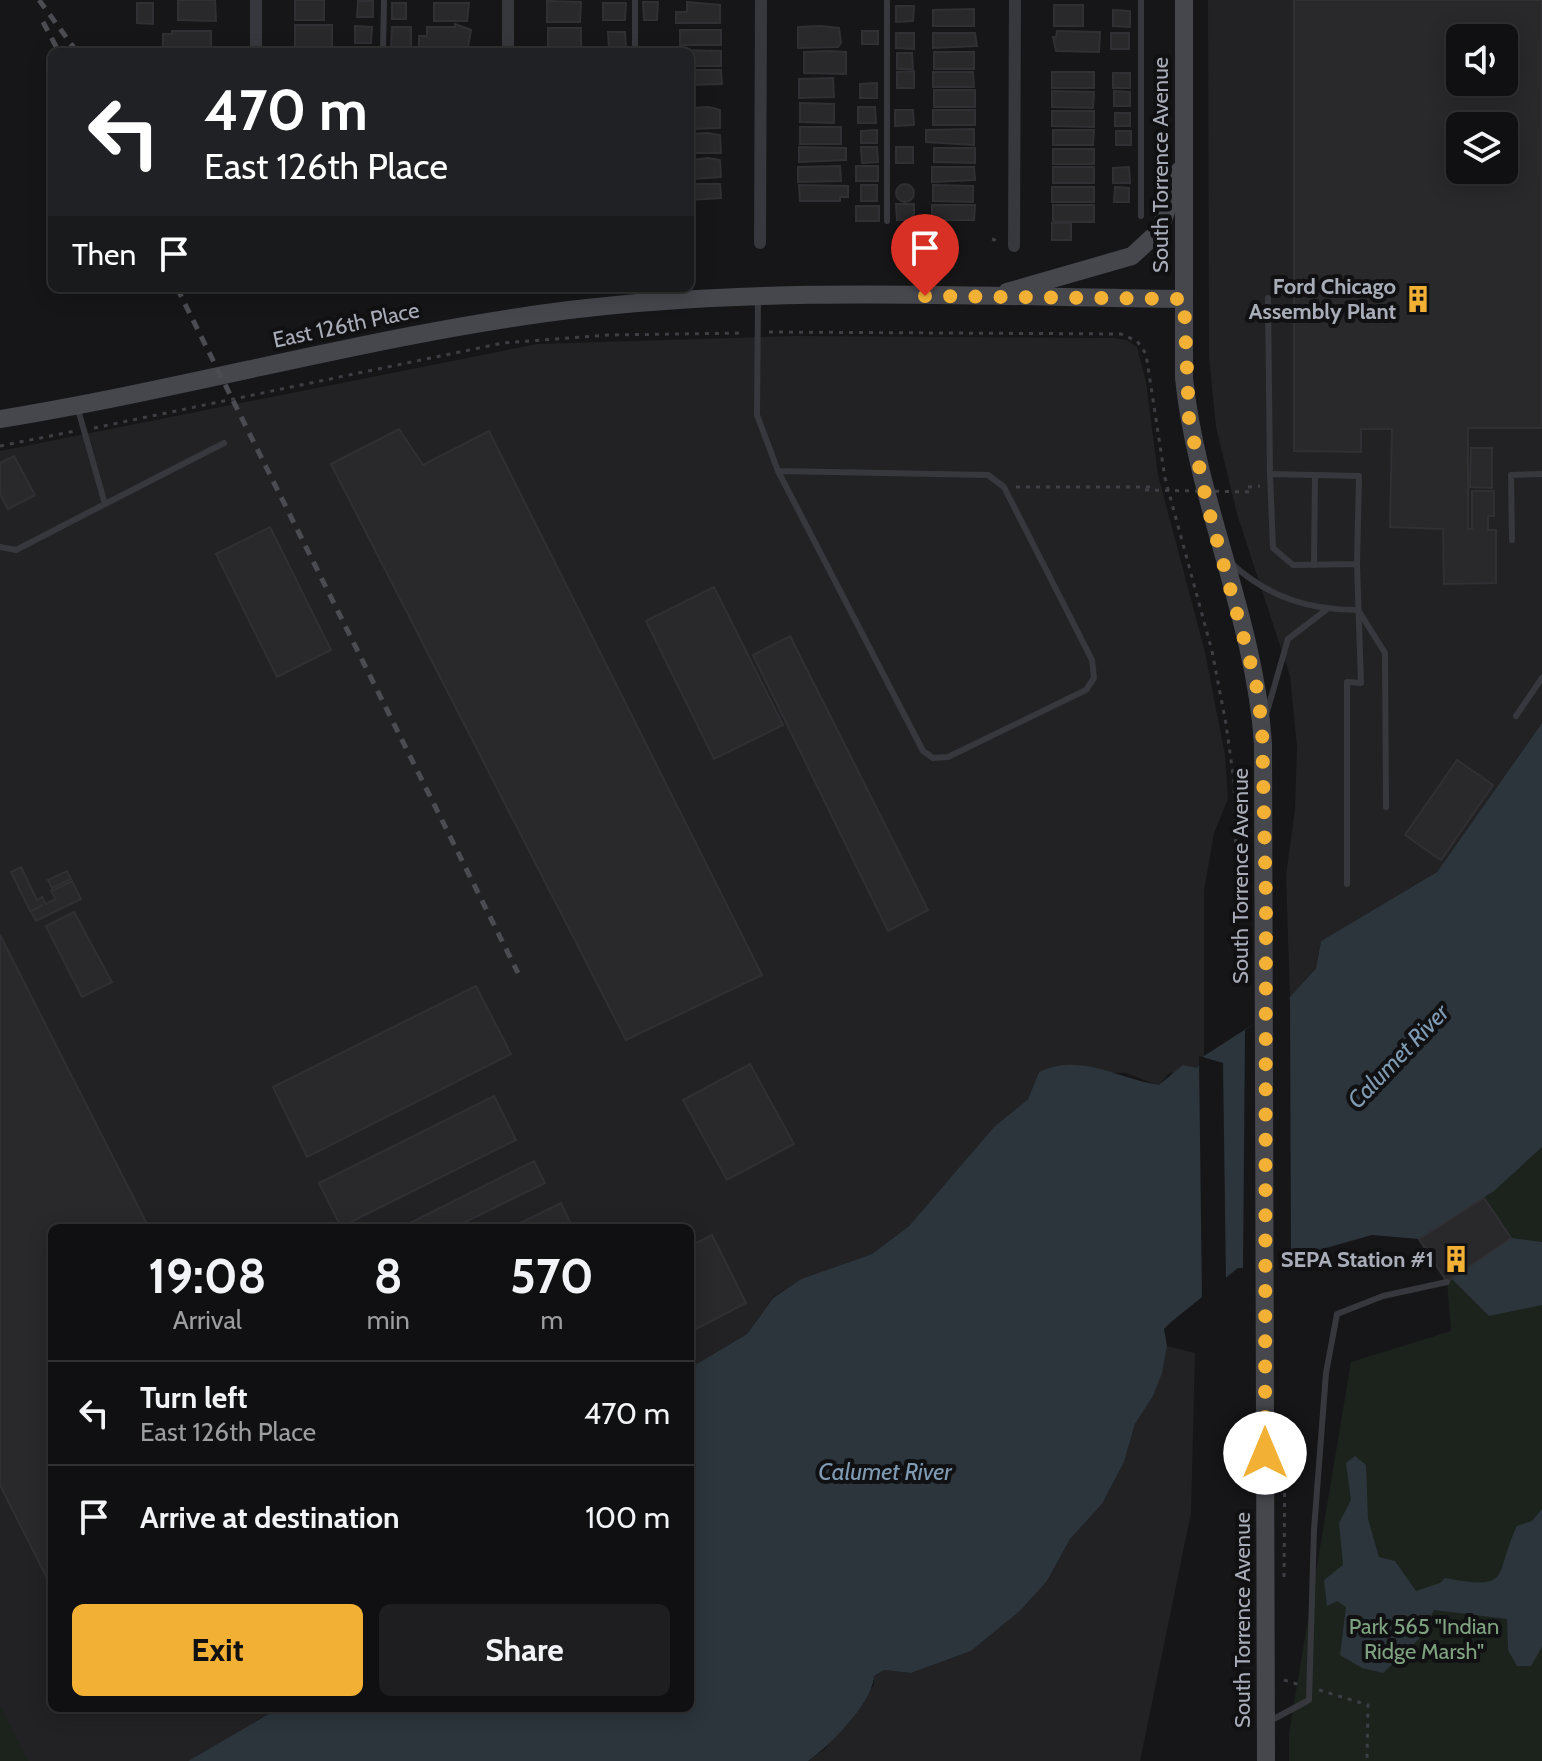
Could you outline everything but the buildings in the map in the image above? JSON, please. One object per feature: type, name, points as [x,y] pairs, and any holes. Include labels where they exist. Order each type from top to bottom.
[{"type":"main road","name":"South Torrence Avenue","points":[[1184,0],[1184,299],[1189,418],[1253,671],[1262,726],[1266,1761]]},
{"type":"main road","points":[[988,297],[1132,256],[1160,230],[1184,153]]},
{"type":"main road","name":"East 126th Place","points":[[0,419],[513,317],[688,298],[1184,299]]},
{"type":"street","points":[[256,0],[256,48]]},
{"type":"street","points":[[508,0],[508,48]]},
{"type":"street","points":[[760,243],[761,0]]},
{"type":"street","points":[[1014,246],[1015,0]]},
{"type":"lane","points":[[383,48],[384,0]]},
{"type":"lane","points":[[635,0],[635,48]]},
{"type":"lane","points":[[887,0],[887,221]]},
{"type":"lane","points":[[1141,0],[1141,216]]},
{"type":"lane","points":[[758,296],[757,415],[778,471],[923,751],[933,758],[948,757],[1086,690],[1094,678],[1092,660],[1004,487],[988,475],[778,471]]},
{"type":"lane","points":[[1268,298],[1273,548],[1293,565],[1357,564]]},
{"type":"lane","points":[[77,406],[105,504]]},
{"type":"lane","points":[[0,547],[16,550],[224,443]]},
{"type":"lane","points":[[1270,474],[1359,476],[1357,564],[1361,683],[1347,682],[1347,884]]},
{"type":"lane","points":[[1512,540],[1511,475],[1542,474]]},
{"type":"lane","points":[[1314,565],[1315,475]]},
{"type":"lane","points":[[1221,554],[1282,599],[1326,610],[1358,610]]},
{"type":"lane","points":[[1262,726],[1288,639],[1326,610]]},
{"type":"lane","points":[[1358,610],[1385,653],[1386,807]]},
{"type":"lane","points":[[1516,716],[1542,678]]},
{"type":"lane","points":[[1266,1723],[1309,1700],[1314,1530],[1326,1373],[1337,1314],[1383,1296],[1447,1282]]},
{"type":"path","points":[[0,446],[503,343],[608,335],[757,332],[1121,334],[1137,341],[1146,354],[1165,478],[1212,651],[1234,782],[1236,853],[1245,895]]},
{"type":"path","points":[[1004,487],[1152,487]]},
{"type":"path","points":[[1145,490],[1253,492]]},
{"type":"path","points":[[1284,1585],[1285,1443]]},
{"type":"path","points":[[1284,1680],[1368,1705],[1367,1761]]},
{"type":"shaded area","name":"Ford Chicago Assembly Plant","points":[[1208,0],[1542,0],[1542,723],[1437,872],[1321,941],[1316,967],[1290,998],[1286,876],[1295,809],[1297,747],[1290,676],[1237,514],[1216,427],[1209,357]]},
{"type":"shaded area","points":[[795,336],[1114,338],[1127,340],[1137,347],[1146,382],[1158,475],[1205,652],[1225,755],[1228,799],[1214,833],[1204,891],[1204,1056],[1197,1068],[1168,1074],[1159,1086],[1126,1073],[1039,1072],[1028,1099],[994,1127],[909,1226],[872,1254],[801,1279],[773,1297],[747,1334],[694,1366],[694,1224],[48,1224],[48,1712],[272,1712],[188,1761],[28,1761],[0,1706],[0,451],[537,344]]},
{"type":"shaded area","points":[[1167,1346],[1195,1353],[1191,1513],[1140,1761],[808,1761],[824,1750],[874,1685],[874,1676],[884,1670],[911,1673],[971,1651],[1021,1610],[1047,1581],[1070,1539],[1102,1504],[1124,1462],[1135,1424],[1153,1396]]},
{"type":"green space","name":"Park 565 \"Indian Ridge Marsh\"","points":[[1542,1147],[1542,1761],[1289,1761],[1289,1733],[1351,1362],[1451,1331],[1447,1282],[1510,1238],[1484,1198]]},
{"type":"green space","points":[[0,1706],[28,1761],[0,1761]]},
{"type":"water","name":"Calumet River","points":[[1542,723],[1542,1147],[1494,1191],[1419,1239],[1372,1235],[1255,1268],[1238,1268],[1171,1322],[1164,1329],[1167,1346],[1162,1373],[1153,1396],[1135,1424],[1124,1462],[1102,1504],[1070,1539],[1047,1581],[1021,1610],[971,1651],[911,1673],[884,1670],[874,1676],[872,1687],[858,1711],[838,1735],[808,1761],[188,1761],[272,1712],[694,1712],[694,1366],[747,1334],[773,1298],[801,1279],[872,1254],[909,1226],[994,1127],[1028,1099],[1039,1072],[1069,1065],[1084,1066],[1159,1085],[1183,1065],[1197,1068],[1204,1056],[1283,1005],[1316,968],[1321,941],[1437,872]]},
{"type":"water","points":[[1511,1238],[1542,1242],[1542,1305],[1489,1316],[1452,1279]]},
{"type":"water","points":[[1355,1456],[1366,1465],[1368,1519],[1379,1557],[1395,1561],[1416,1591],[1440,1583],[1445,1578],[1467,1582],[1492,1580],[1502,1568],[1517,1526],[1532,1521],[1542,1509],[1542,1647],[1531,1666],[1517,1666],[1508,1650],[1507,1619],[1434,1610],[1419,1639],[1383,1673],[1362,1668],[1340,1655],[1346,1607],[1337,1601],[1327,1606],[1324,1580],[1343,1565],[1339,1523],[1351,1500],[1346,1463]]},
{"type":"pier","points":[[1290,998],[1291,1262],[1243,1272],[1245,1030]]},
{"type":"pier","points":[[1199,1056],[1223,1063],[1226,1283],[1202,1302]]},
{"type":"railway","points":[[39,0],[74,48]]},
{"type":"railway","points":[[43,22],[57,48]]},
{"type":"railway","points":[[179,292],[518,973]]},
{"type":"place","name":"Ford Chicago Assembly Plant","points":[[1418,299]]},
{"type":"place","name":"SEPA Station #1","points":[[1456,1259]]},
{"type":"route","points":[[925,296],[1184,299],[1184,378],[1189,418],[1207,504],[1256,683],[1262,726],[1266,902],[1265,1453]]}]
